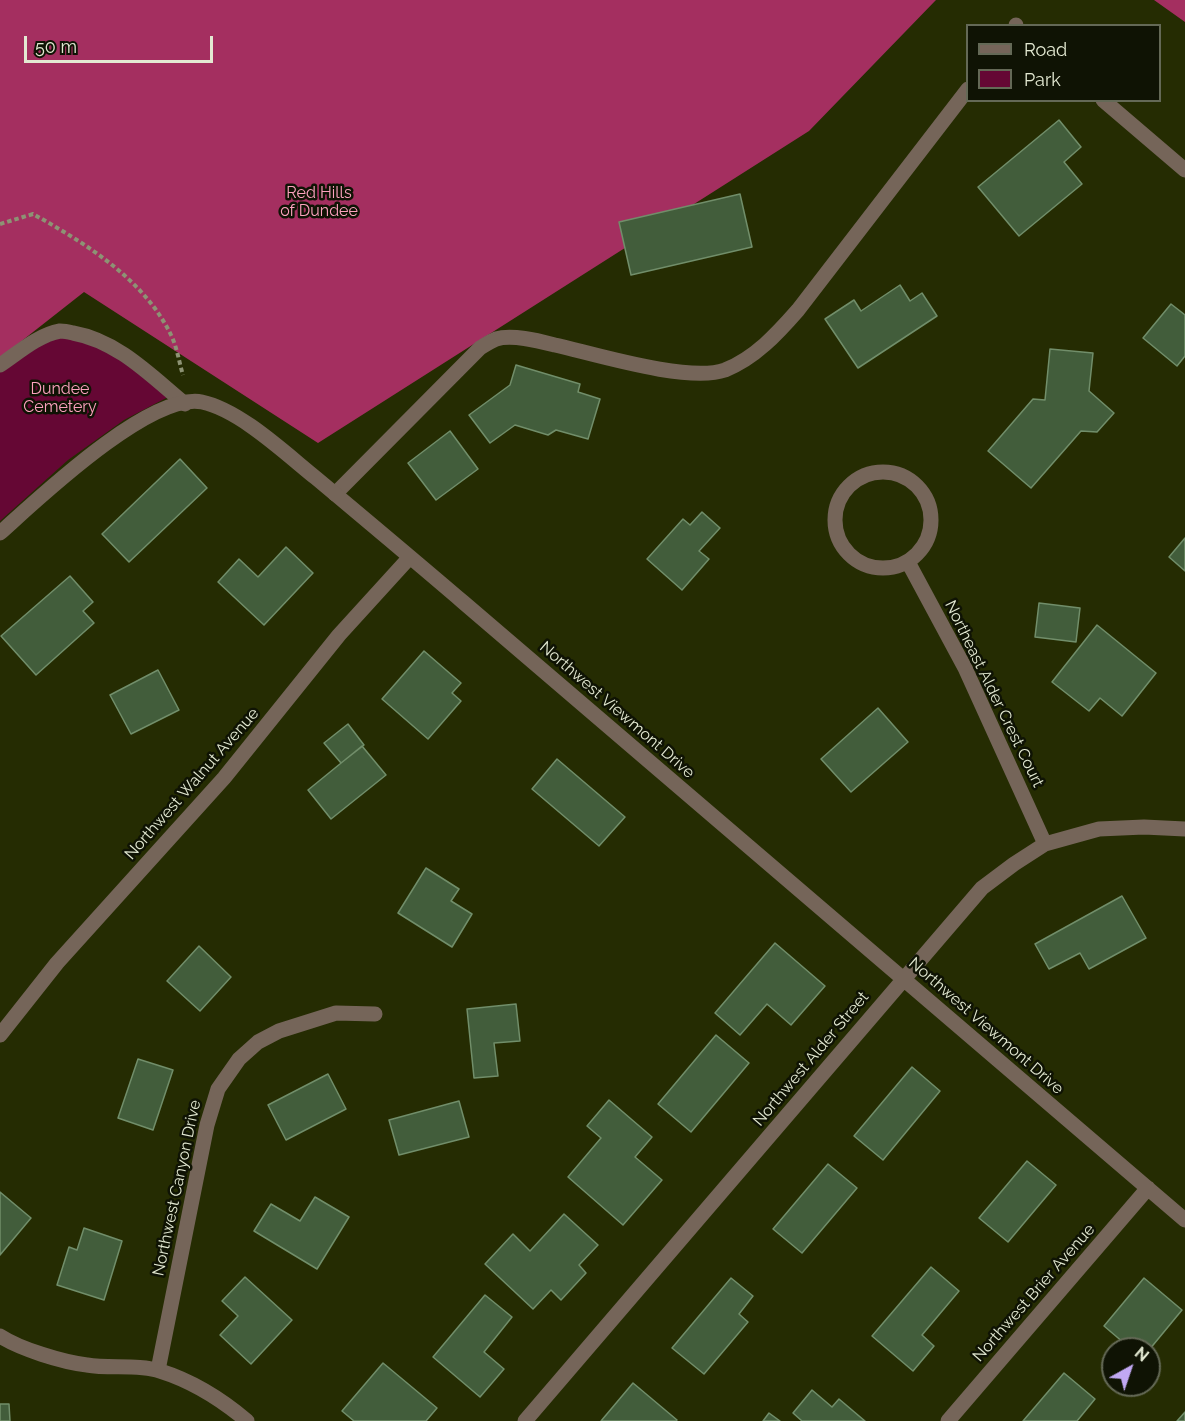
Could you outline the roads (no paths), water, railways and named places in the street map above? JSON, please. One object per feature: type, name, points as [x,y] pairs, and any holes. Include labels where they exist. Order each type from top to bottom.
[{"type":"street","points":[[335,494],[480,348],[498,338],[525,338],[668,371],[695,374],[723,370],[748,358],[773,339],[798,310],[966,92]]},
{"type":"street","points":[[1105,102],[1185,170]]},
{"type":"street","points":[[0,365],[36,340],[61,331],[86,335],[138,364],[188,403]]},
{"type":"street","name":"Northwest Viewmont Drive","points":[[0,533],[74,468],[128,428],[167,407],[199,401],[231,414],[271,441],[410,556],[1185,1220]]},
{"type":"street","points":[[878,471],[891,471],[908,478],[925,496],[931,516],[930,534],[922,549],[908,562],[883,569],[864,565],[849,555],[838,541],[834,528],[835,507],[844,489],[864,475],[878,471]]},
{"type":"street","name":"Northwest Walnut Avenue","points":[[0,1035],[57,963],[225,778],[339,635],[410,556]]},
{"type":"street","name":"Northeast Alder Crest Court","points":[[908,562],[974,687],[1045,844]]},
{"type":"street","name":"Northwest Alder Street","points":[[525,1421],[982,888],[1045,844],[1099,829],[1185,828]]},
{"type":"street","name":"Northwest Canyon Drive","points":[[158,1370],[207,1125],[218,1089],[239,1059],[258,1042],[279,1031],[336,1013],[375,1014]]},
{"type":"street","name":"Northwest Brier Avenue","points":[[948,1421],[1148,1188]]},
{"type":"street","points":[[0,1336],[32,1350],[86,1365],[158,1370],[199,1387],[232,1408],[247,1421]]},
{"type":"park label","name":"Red Hills of Dundee","points":[[319,202]]},
{"type":"park label","name":"Dundee Cemetery","points":[[60,398]]}]
